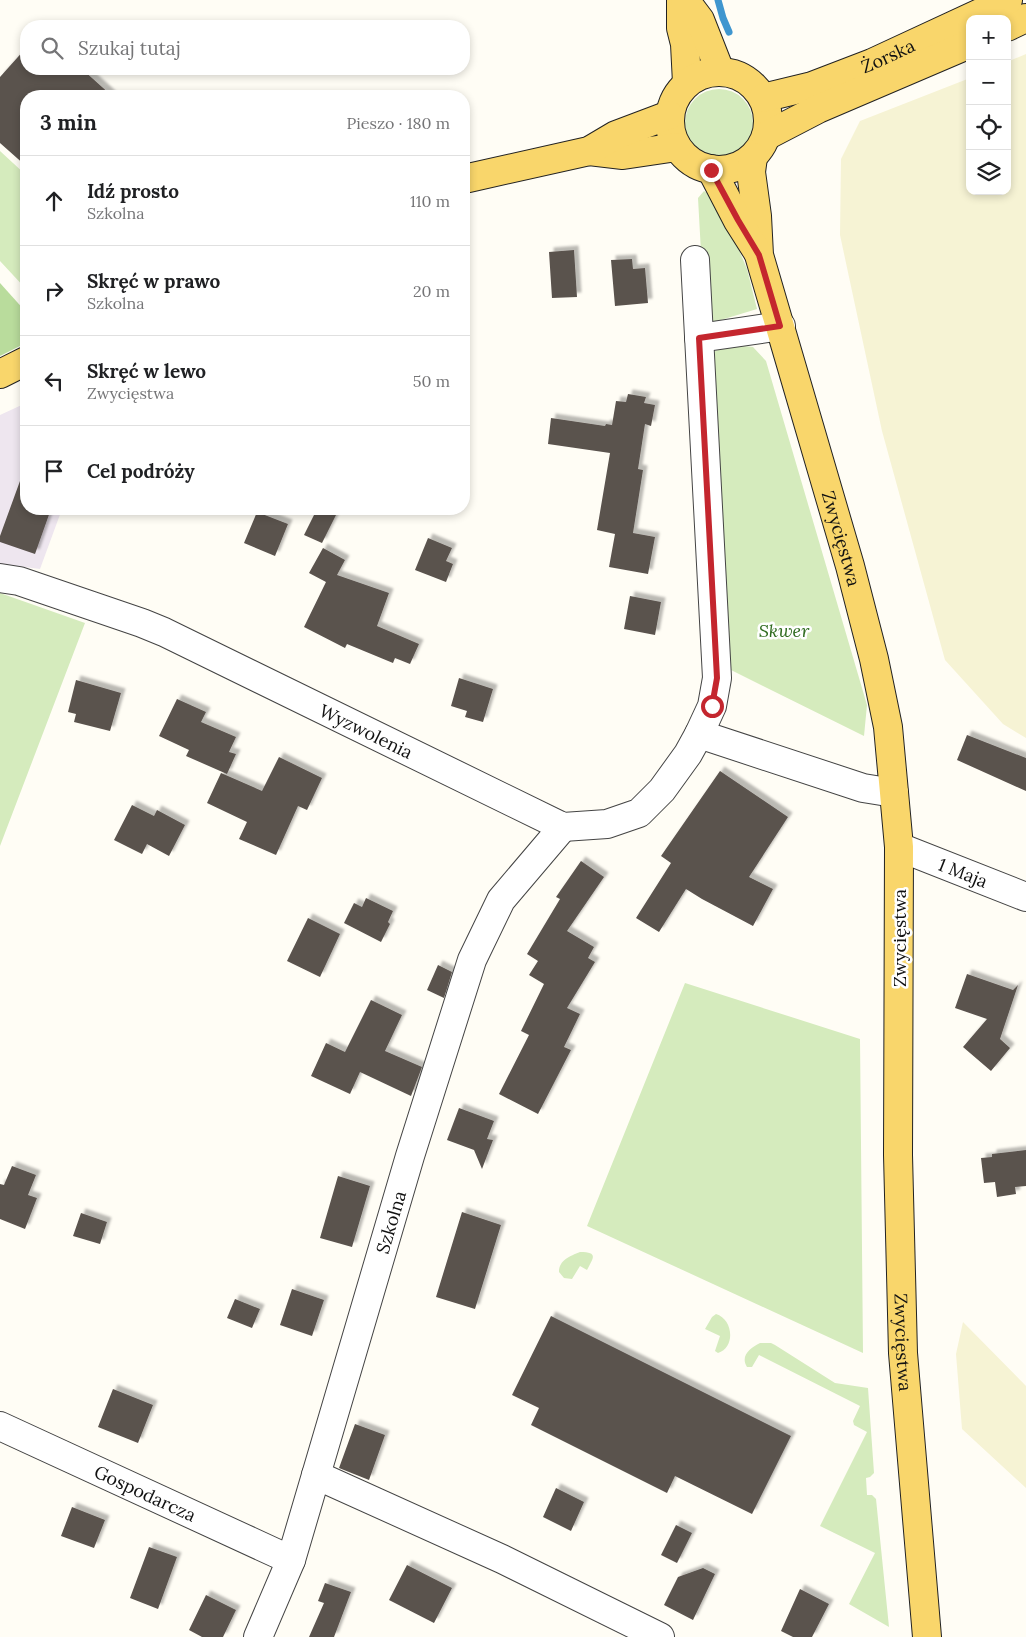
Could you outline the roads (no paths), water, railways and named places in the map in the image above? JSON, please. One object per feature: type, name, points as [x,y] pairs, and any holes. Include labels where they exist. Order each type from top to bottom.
[{"type":"main road","points":[[681,0],[687,83]]},
{"type":"main road","points":[[685,0],[700,20],[720,71]]},
{"type":"main road","name":"Żorska","points":[[763,98],[812,86],[872,63],[1008,0]]},
{"type":"main road","points":[[1011,25],[1026,18]]},
{"type":"main road","name":"Żorska","points":[[759,146],[796,119],[966,46]]},
{"type":"main road","points":[[720,71],[738,75],[752,84],[763,98],[768,117],[759,146],[744,164],[722,170],[711,170],[688,160],[677,147],[669,126],[669,115],[675,98],[687,83],[702,74],[720,71]]},
{"type":"main road","points":[[470,178],[589,151],[616,135],[669,115]]},
{"type":"main road","name":"Zwycięstwa","points":[[759,146],[751,172],[757,216],[759,255],[865,622],[888,727],[899,847],[898,1156],[903,1353],[926,1637]]},
{"type":"main road","points":[[589,151],[623,155],[677,147]]},
{"type":"main road","name":"Zwycięstwa","points":[[711,170],[759,255]]},
{"type":"main road","points":[[0,374],[20,364]]},
{"type":"street","points":[[695,260],[717,678],[712,706],[699,734],[863,788],[894,793]]},
{"type":"street","points":[[699,338],[780,326]]},
{"type":"street","name":"Wyzwolenia","points":[[0,578],[19,581],[164,632],[563,827],[607,824],[639,813],[662,790],[688,754],[699,734]]},
{"type":"street","name":"Szkolna","points":[[258,1637],[291,1560],[410,1156],[472,960],[501,900],[563,827]]},
{"type":"street","name":"1 Maja","points":[[899,847],[1026,897]]},
{"type":"street","name":"Gospodarcza","points":[[0,1426],[291,1560]]},
{"type":"street","points":[[316,1475],[502,1560],[660,1637]]},
{"type":"waterway","points":[[718,0],[729,32]]},
{"type":"park label","name":"Skwer","points":[[784,630]]}]
